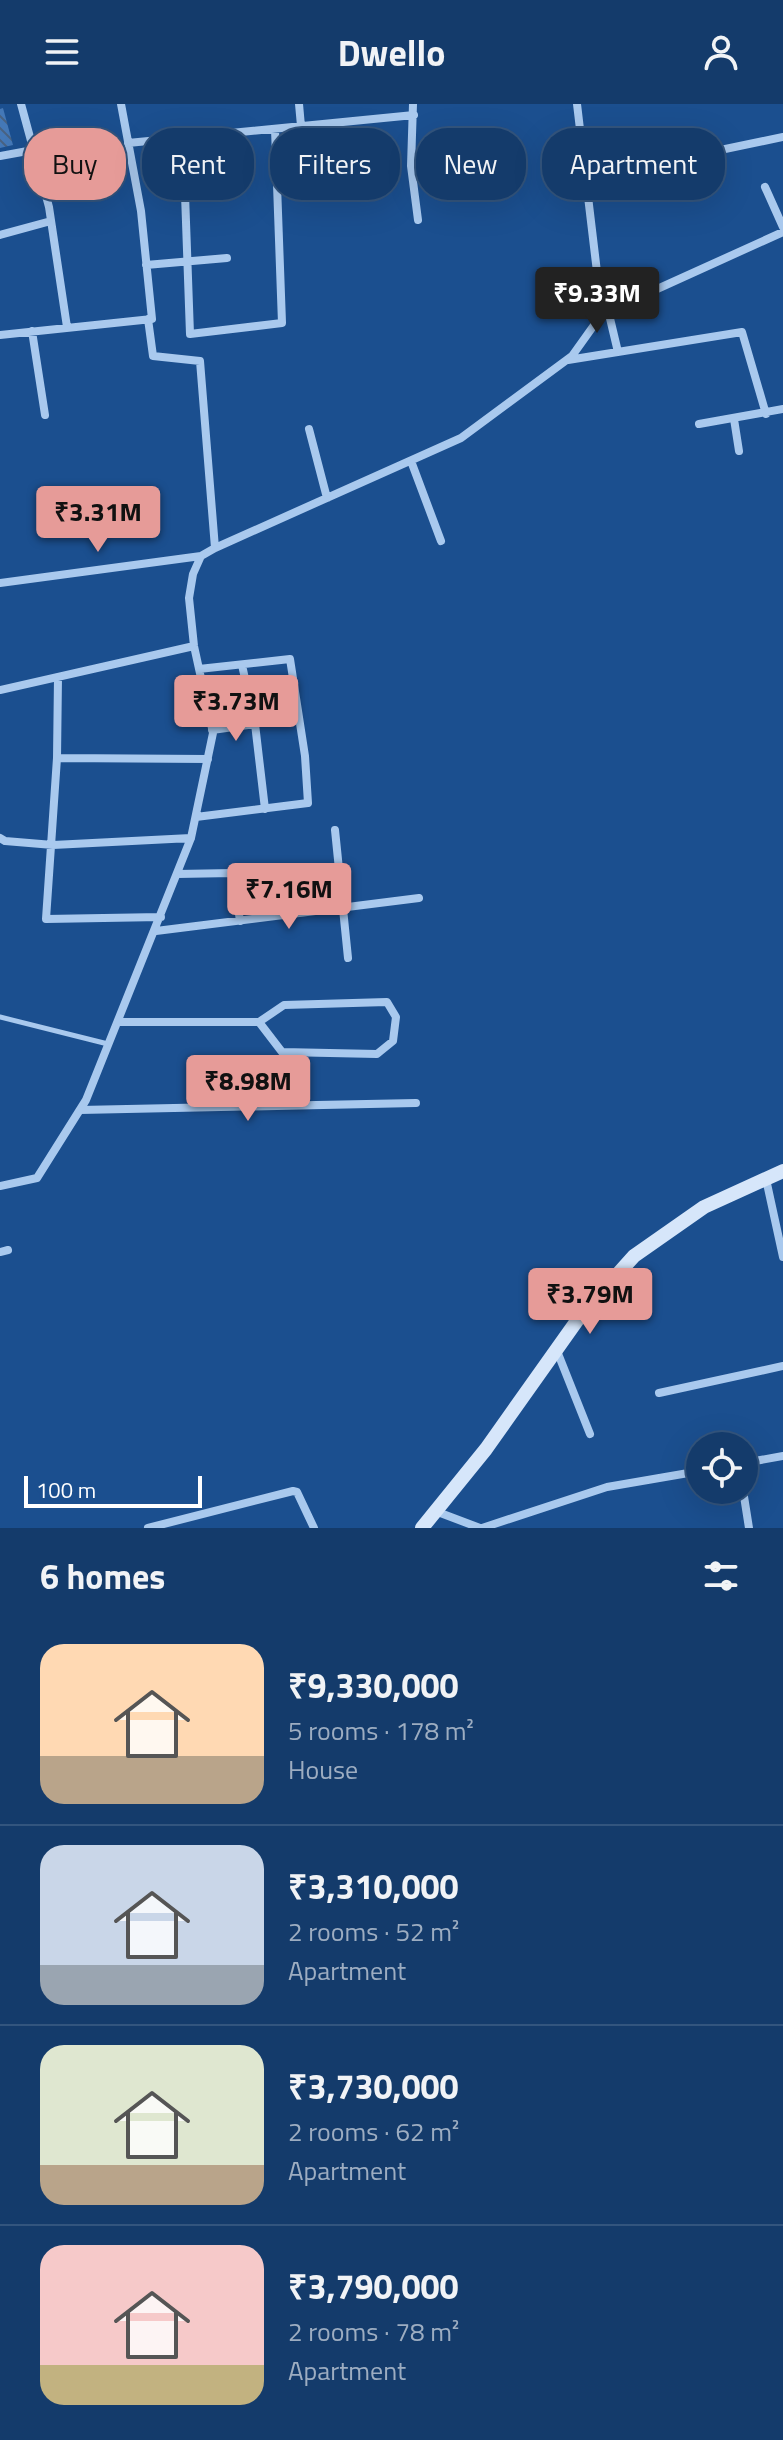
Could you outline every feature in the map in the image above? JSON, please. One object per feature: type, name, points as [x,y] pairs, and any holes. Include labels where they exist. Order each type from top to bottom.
[{"type":"main road","points":[[422,1528],[486,1449],[581,1315],[634,1256],[704,1207],[783,1171]]},
{"type":"street","points":[[21,104],[27,128]]},
{"type":"street","points":[[0,335],[152,319],[141,211],[121,104]]},
{"type":"street","points":[[299,104],[301,126]]},
{"type":"street","points":[[413,104],[411,166],[418,220]]},
{"type":"street","points":[[577,104],[605,312],[618,352]]},
{"type":"street","points":[[284,128],[414,115]]},
{"type":"street","points":[[128,143],[270,129]]},
{"type":"street","points":[[725,149],[783,137]]},
{"type":"street","points":[[0,156],[24,152]]},
{"type":"street","points":[[0,583],[201,556],[461,438],[578,351],[605,312],[783,229],[765,187]]},
{"type":"street","points":[[46,200],[67,327]]},
{"type":"street","points":[[185,200],[190,334],[282,323],[278,200]]},
{"type":"street","points":[[0,235],[51,221]]},
{"type":"street","points":[[146,265],[227,258]]},
{"type":"street","points":[[148,319],[153,356],[200,361],[215,548]]},
{"type":"street","points":[[32,331],[45,415]]},
{"type":"street","points":[[567,360],[742,332],[766,414]]},
{"type":"street","points":[[699,424],[783,409]]},
{"type":"street","points":[[734,419],[739,451]]},
{"type":"street","points":[[309,429],[327,498]]},
{"type":"street","points":[[411,461],[441,541]]},
{"type":"street","points":[[0,1186],[37,1178],[86,1100],[191,838],[212,730],[194,646],[189,598],[193,574],[201,556]]},
{"type":"street","points":[[0,690],[194,646]]},
{"type":"street","points":[[196,817],[308,803],[305,756],[290,659],[199,669]]},
{"type":"street","points":[[242,665],[255,724],[265,809]]},
{"type":"street","points":[[58,677],[53,845],[46,919],[161,917]]},
{"type":"street","points":[[212,730],[255,724]]},
{"type":"street","points":[[57,758],[208,759]]},
{"type":"street","points":[[335,830],[348,958]]},
{"type":"street","points":[[0,838],[53,845],[191,838]]},
{"type":"street","points":[[177,874],[233,873],[240,921]]},
{"type":"street","points":[[156,931],[419,898]]},
{"type":"street","points":[[118,1022],[259,1022],[284,1005],[387,1002],[396,1017],[393,1041],[377,1054],[282,1052],[259,1022]]},
{"type":"street","points":[[80,1110],[416,1103]]},
{"type":"street","points":[[766,1179],[783,1257]]},
{"type":"street","points":[[556,1350],[590,1434]]},
{"type":"street","points":[[659,1393],[783,1366]]},
{"type":"street","points":[[758,1460],[783,1456]]},
{"type":"street","points":[[435,1511],[481,1528],[607,1487],[686,1473]]},
{"type":"street","points":[[148,1528],[293,1491],[297,1492],[314,1528]]},
{"type":"street","points":[[745,1504],[749,1528]]},
{"type":"lane","points":[[0,1017],[109,1044]]},
{"type":"building","points":[[3,108],[13,145],[0,148],[0,109]]}]
